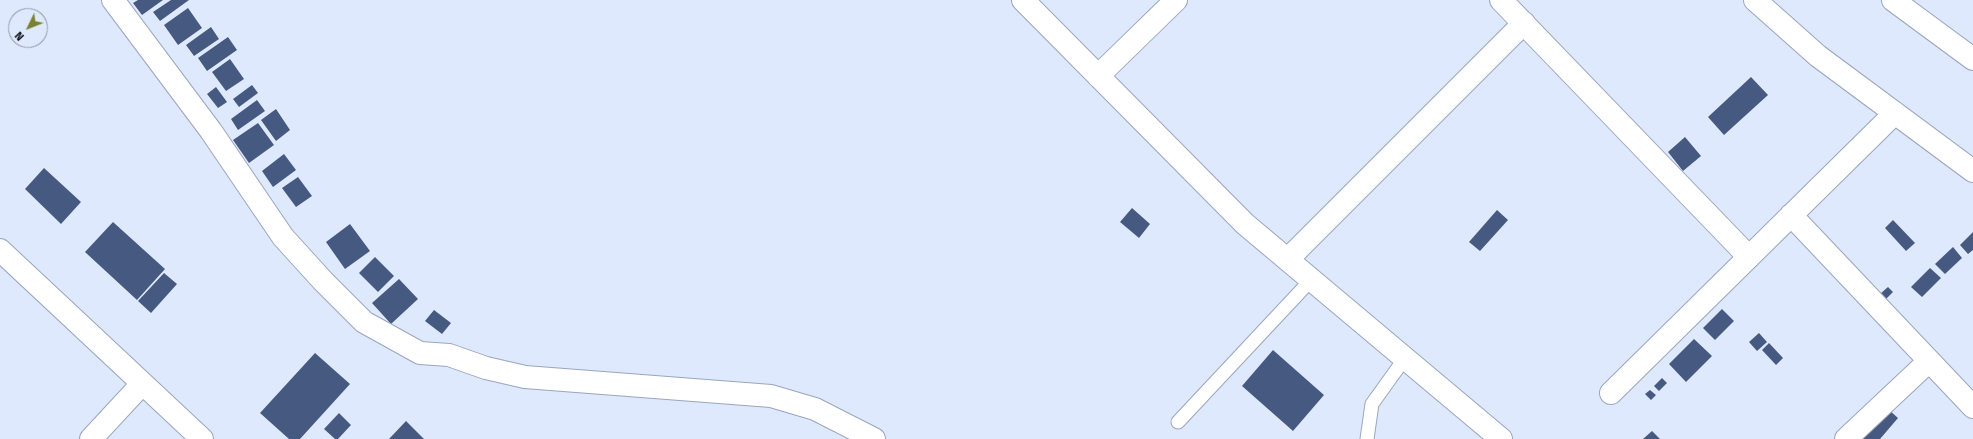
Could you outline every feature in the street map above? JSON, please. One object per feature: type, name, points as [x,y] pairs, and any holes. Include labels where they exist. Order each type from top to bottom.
[{"type":"street","points":[[113,0],[211,131],[283,237],[323,281],[364,322],[420,353],[449,355],[486,368],[525,377],[771,396],[814,409],[874,439]]},
{"type":"street","points":[[1023,0],[1245,224],[1501,439]]},
{"type":"street","points":[[1098,76],[1176,0]]},
{"type":"street","points":[[1501,0],[1749,257]]},
{"type":"street","points":[[1755,0],[1818,56],[1973,171]]},
{"type":"street","points":[[1893,0],[1973,59]]},
{"type":"street","points":[[1288,259],[1524,23]]},
{"type":"street","points":[[1610,393],[1895,113]]},
{"type":"street","points":[[1791,215],[1973,407]]},
{"type":"street","points":[[0,250],[202,439]]},
{"type":"street","points":[[1846,439],[1929,360]]},
{"type":"street","points":[[91,439],[142,384]]},
{"type":"lane","points":[[1178,422],[1311,280]]},
{"type":"lane","points":[[1367,439],[1372,404],[1405,358]]},
{"type":"building","points":[[138,0],[163,0],[142,15],[133,3]]},
{"type":"building","points":[[171,0],[189,0],[160,21],[153,12]]},
{"type":"building","points":[[188,8],[202,28],[178,45],[164,25]]},
{"type":"building","points":[[211,27],[219,39],[194,56],[186,45]]},
{"type":"building","points":[[228,37],[237,50],[207,71],[198,58]]},
{"type":"building","points":[[230,59],[244,79],[226,91],[212,72]]},
{"type":"building","points":[[1751,77],[1768,95],[1724,135],[1708,117]]},
{"type":"building","points":[[252,85],[258,93],[239,107],[233,99]]},
{"type":"building","points":[[216,87],[227,102],[218,108],[207,94]]},
{"type":"building","points":[[257,100],[265,111],[238,130],[231,119]]},
{"type":"building","points":[[276,109],[290,130],[276,141],[261,120]]},
{"type":"building","points":[[258,123],[274,145],[249,163],[233,140]]},
{"type":"building","points":[[1685,137],[1701,156],[1683,171],[1668,152]]},
{"type":"building","points":[[284,154],[296,170],[273,187],[262,171]]},
{"type":"building","points":[[44,168],[81,202],[61,224],[25,189]]},
{"type":"building","points":[[298,177],[312,196],[296,207],[282,188]]},
{"type":"building","points":[[1132,208],[1150,224],[1139,238],[1120,222]]},
{"type":"building","points":[[1497,210],[1508,220],[1480,251],[1469,242]]},
{"type":"building","points":[[1893,220],[1915,243],[1906,251],[1885,228]]},
{"type":"building","points":[[113,222],[165,269],[137,300],[85,252]]},
{"type":"building","points":[[350,224],[370,251],[345,269],[326,242]]},
{"type":"building","points":[[1973,232],[1973,250],[1968,254],[1960,245]]},
{"type":"building","points":[[1953,247],[1962,258],[1945,274],[1935,264]]},
{"type":"building","points":[[375,257],[394,276],[378,292],[359,273]]},
{"type":"building","points":[[1930,268],[1941,278],[1922,297],[1911,287]]},
{"type":"building","points":[[164,273],[177,284],[151,313],[138,301]]},
{"type":"building","points":[[399,279],[418,299],[391,324],[372,303]]},
{"type":"building","points":[[1888,287],[1893,292],[1885,300],[1880,294]]},
{"type":"building","points":[[1722,309],[1734,321],[1715,340],[1703,328]]},
{"type":"building","points":[[434,310],[451,323],[442,334],[425,321]]},
{"type":"building","points":[[1759,333],[1767,342],[1757,351],[1749,342]]},
{"type":"building","points":[[1694,339],[1712,356],[1686,382],[1669,364]]},
{"type":"building","points":[[1769,343],[1783,358],[1776,365],[1762,350]]},
{"type":"building","points":[[1273,350],[1324,395],[1293,431],[1242,386]]},
{"type":"building","points":[[315,353],[350,384],[300,439],[289,439],[260,413]]},
{"type":"building","points":[[1662,378],[1667,383],[1659,391],[1654,386]]},
{"type":"building","points":[[1650,390],[1656,395],[1651,400],[1645,394]]},
{"type":"building","points":[[1888,409],[1898,418],[1880,439],[1862,439]]},
{"type":"building","points":[[339,413],[351,425],[338,439],[335,439],[324,429]]},
{"type":"building","points":[[406,421],[424,439],[389,439]]},
{"type":"building","points":[[1652,431],[1660,439],[1643,439]]}]
